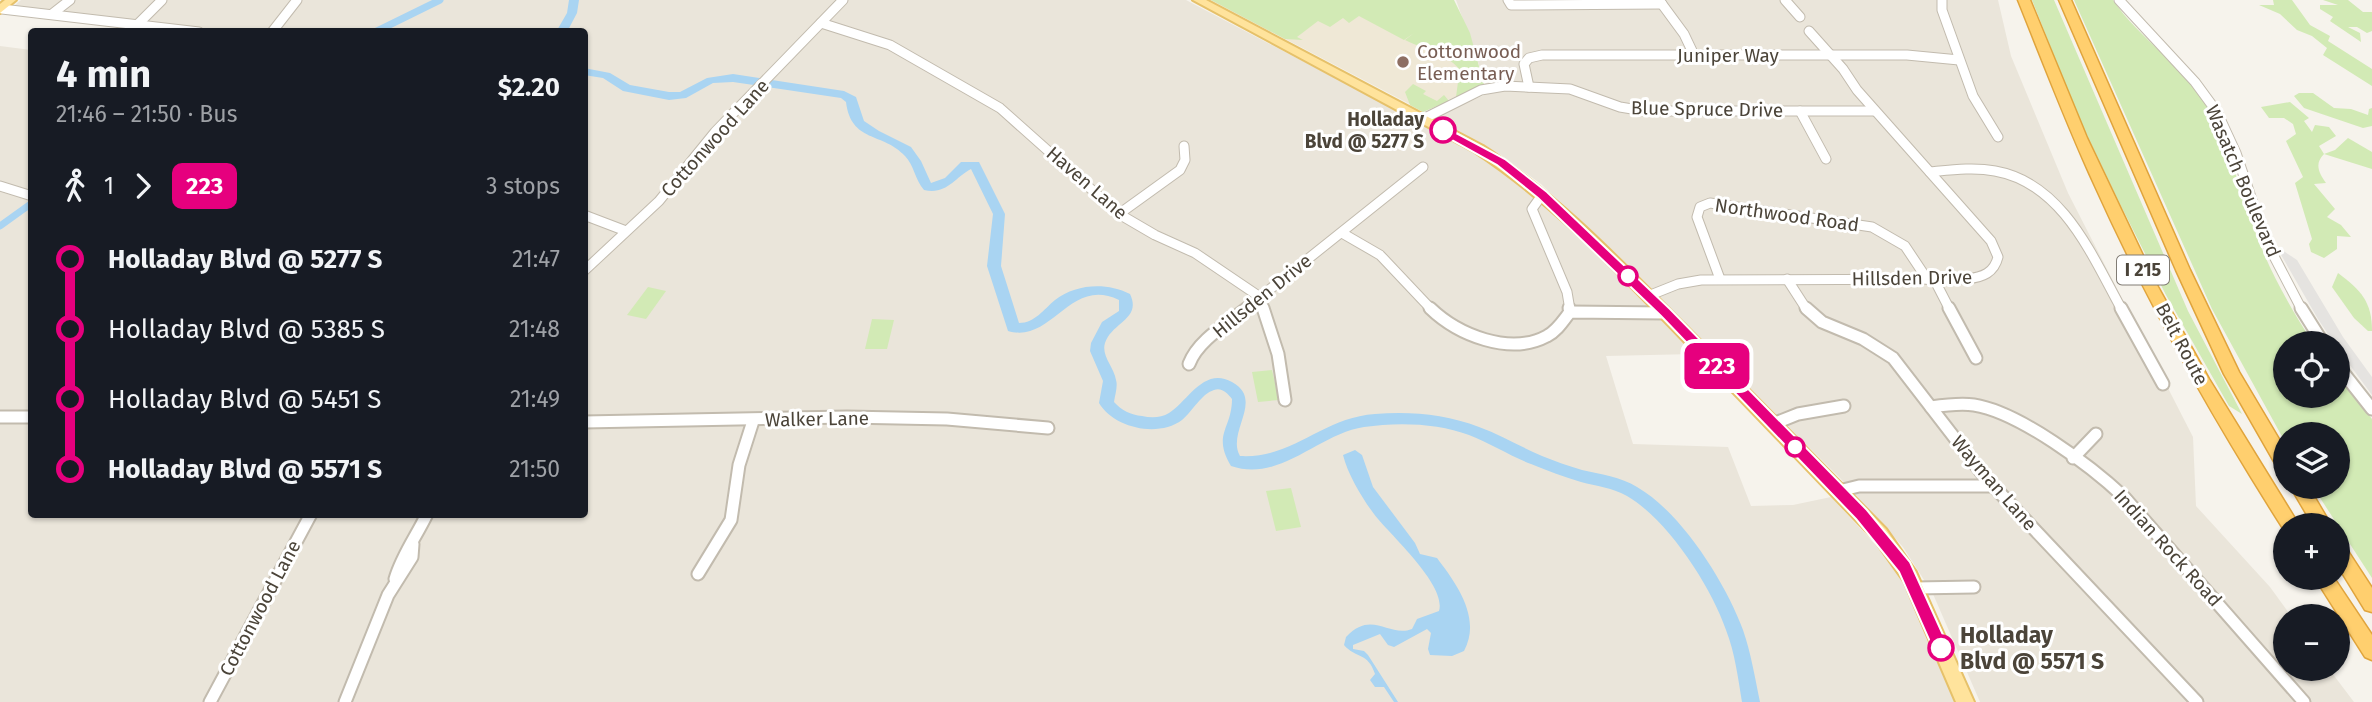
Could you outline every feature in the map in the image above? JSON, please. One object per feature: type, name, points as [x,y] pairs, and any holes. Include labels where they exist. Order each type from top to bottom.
[{"type":"highway","name":"Belt Route","points":[[2024,0],[2080,138],[2139,262],[2194,369],[2283,513]]},
{"type":"highway","name":"Belt Route","points":[[2064,0],[2183,271],[2232,373],[2273,444]]},
{"type":"highway","points":[[2350,569],[2372,604]]},
{"type":"highway","points":[[2332,590],[2372,652]]},
{"type":"main road","points":[[1,9],[11,0]]},
{"type":"main road","points":[[1198,0],[1501,162],[1542,195],[1665,313],[1893,550],[1915,588],[1965,702]]},
{"type":"street","points":[[52,14],[70,0]]},
{"type":"street","points":[[138,24],[162,0]]},
{"type":"street","points":[[275,28],[297,0]]},
{"type":"street","name":"Cottonwood Lane","points":[[588,267],[670,190],[715,132],[843,0]]},
{"type":"street","points":[[1785,0],[1800,17]]},
{"type":"street","points":[[1942,0],[1942,10],[1974,99],[1998,137]]},
{"type":"street","name":"Wasatch Boulevard","points":[[2119,0],[2213,105],[2226,131],[2268,244],[2316,331]]},
{"type":"street","points":[[1510,2],[1660,2],[1684,34],[1694,55]]},
{"type":"street","points":[[1,9],[168,28]]},
{"type":"street","name":"Haven Lane","points":[[821,23],[890,45],[1000,108],[1119,214],[1155,235],[1195,253],[1260,298]]},
{"type":"street","name":"Hillsden Drive","points":[[1648,296],[1685,282],[1720,279],[1930,279],[1983,276],[1994,268],[1998,257],[1987,236],[1875,111],[1809,31]]},
{"type":"street","name":"Juniper Way","points":[[1529,87],[1524,64],[1529,58],[1539,55],[1907,55],[1959,60]]},
{"type":"street","name":"Blue Spruce Drive","points":[[1423,119],[1485,89],[1529,87],[1570,89],[1638,110],[1875,111]]},
{"type":"street","points":[[1800,111],[1826,159]]},
{"type":"street","points":[[1119,214],[1181,170],[1185,160],[1184,146]]},
{"type":"street","name":"Hillsden Drive","points":[[1189,364],[1193,353],[1205,342],[1423,167]]},
{"type":"street","points":[[1930,172],[1997,172],[2030,188],[2059,207],[2074,224],[2163,384]]},
{"type":"street","points":[[0,186],[28,195]]},
{"type":"street","points":[[1342,233],[1381,256],[1437,316],[1467,333],[1502,342],[1533,341],[1551,334],[1570,312],[1567,292],[1532,209],[1542,195]]},
{"type":"street","name":"Northwood Road","points":[[1720,279],[1697,217],[1700,207],[1710,203],[1872,227],[1905,246],[1930,279]]},
{"type":"street","points":[[588,217],[626,231]]},
{"type":"street","name":"Wayman Lane","points":[[1787,279],[1798,301],[1821,322],[1871,343],[1888,354],[1993,486],[2197,702]]},
{"type":"street","points":[[1930,279],[1976,358]]},
{"type":"street","points":[[1260,298],[1278,354],[1285,400]]},
{"type":"street","points":[[1570,312],[1665,313]]},
{"type":"street","points":[[2350,381],[2372,409]]},
{"type":"street","name":"Indian Rock Road","points":[[1931,407],[1965,404],[1988,408],[2015,421],[2119,491],[2304,702]]},
{"type":"street","points":[[1773,424],[1798,414],[1844,406]]},
{"type":"street","points":[[0,417],[28,417]]},
{"type":"street","name":"Walker Lane","points":[[588,422],[930,419],[1048,428]]},
{"type":"street","points":[[698,574],[731,520],[739,465],[753,421]]},
{"type":"street","points":[[2073,458],[2096,434]]},
{"type":"street","points":[[1839,491],[1859,486],[1993,486]]},
{"type":"street","name":"Cottonwood Lane","points":[[210,702],[309,518]]},
{"type":"street","points":[[345,702],[395,579],[412,559],[415,552],[413,544],[425,518]]},
{"type":"street","points":[[1915,588],[1974,587]]},
{"type":"shaded area","points":[[21,0],[1186,0],[1468,148],[1512,179],[1578,235],[1694,354],[1606,356],[1633,444],[1728,447],[1751,506],[1793,505],[1831,497],[1901,572],[1957,702],[0,702],[0,46],[28,50],[28,518],[588,518],[588,28],[201,28],[14,6]]},
{"type":"shaded area","name":"Cottonwood Elementary","points":[[1211,0],[1449,0],[1471,40],[1484,84],[1423,111]]},
{"type":"shaded area","points":[[1456,0],[1998,0],[2011,56],[2068,193],[2193,437],[2196,506],[2282,604],[2273,604],[2273,681],[2338,681],[2354,702],[1980,702],[1933,594],[1903,547],[1840,478],[1541,184],[1501,155],[1433,118],[1489,93]]},
{"type":"shaded area","points":[[2276,246],[2297,260],[2339,331],[2326,331]]},
{"type":"shaded area","points":[[2350,347],[2372,377],[2372,395],[2350,365]]},
{"type":"green space","points":[[1211,0],[1454,0],[1470,33],[1484,85],[1456,97],[1458,82],[1464,78],[1460,70],[1439,54],[1405,40],[1414,33],[1404,40],[1359,16],[1349,23],[1343,18],[1330,27],[1318,21],[1297,37],[1303,40],[1285,39]]},
{"type":"green space","points":[[2032,0],[2054,0],[2188,311],[2242,414],[2229,406],[2166,295],[2078,116]]},
{"type":"green space","points":[[2074,0],[2113,0],[2136,28],[2187,79],[2216,124],[2264,253],[2283,293],[2306,331],[2273,331],[2273,408],[2350,408],[2350,392],[2372,419],[2372,578],[2350,544],[2350,513],[2330,513],[2321,499],[2350,499],[2350,422],[2274,422],[2212,309]]},
{"type":"green space","points":[[2273,0],[2292,0],[2310,25],[2330,36],[2328,41],[2372,69],[2372,86],[2323,55],[2327,48],[2312,36],[2297,30],[2280,14],[2259,5],[2274,5]]},
{"type":"green space","points":[[2323,0],[2348,0],[2363,12],[2372,12],[2372,31],[2367,33],[2357,27],[2348,27],[2360,33],[2361,42],[2330,21],[2333,17],[2320,9],[2320,5],[2338,5]]},
{"type":"green space","points":[[1413,84],[1426,91],[1423,94],[1437,101],[1444,95],[1449,101],[1423,112],[1410,105],[1405,92]]},
{"type":"green space","points":[[2299,93],[2313,93],[2334,108],[2351,109],[2368,115],[2369,109],[2372,108],[2372,126],[2363,128],[2304,108],[2294,96]]},
{"type":"green space","points":[[2290,102],[2309,118],[2304,121],[2312,132],[2315,125],[2329,127],[2336,136],[2319,146],[2324,154],[2319,161],[2319,168],[2326,183],[2314,184],[2335,209],[2327,217],[2341,225],[2351,237],[2337,236],[2337,249],[2324,258],[2311,252],[2309,244],[2312,239],[2295,183],[2303,177],[2286,141],[2296,134],[2293,124],[2284,118],[2269,118],[2261,107]]},
{"type":"green space","points":[[2348,138],[2372,152],[2372,169],[2324,154],[2335,150]]},
{"type":"green space","points":[[2338,273],[2364,298],[2370,312],[2372,331],[2368,331],[2354,318],[2332,287]]},
{"type":"green space","points":[[648,287],[666,291],[646,319],[627,315]]},
{"type":"green space","points":[[872,319],[894,320],[887,349],[865,349]]},
{"type":"green space","points":[[1272,370],[1279,400],[1258,402],[1252,372]]},
{"type":"green space","points":[[1291,488],[1301,527],[1276,531],[1266,491]]},
{"type":"water","points":[[1355,450],[1362,455],[1373,487],[1415,543],[1420,554],[1437,558],[1452,578],[1468,614],[1469,639],[1464,651],[1452,656],[1430,655],[1428,649],[1431,633],[1427,629],[1394,647],[1388,645],[1380,634],[1353,645],[1353,649],[1364,651],[1368,655],[1398,702],[1394,702],[1384,687],[1375,687],[1370,680],[1375,674],[1372,667],[1344,645],[1346,637],[1364,625],[1404,631],[1412,629],[1417,619],[1439,611],[1439,600],[1426,574],[1374,514],[1356,486],[1343,455]]},
{"type":"waterway","points":[[383,28],[440,0]]},
{"type":"waterway","points":[[563,28],[572,13],[574,0]]},
{"type":"waterway","points":[[588,72],[606,75],[627,88],[669,96],[682,95],[711,80],[733,78],[844,95],[852,100],[855,116],[866,130],[907,150],[928,187],[945,184],[965,165],[975,165],[999,214],[994,266],[1013,327],[1021,329],[1035,325],[1059,304],[1079,294],[1103,291],[1125,297],[1125,313],[1107,326],[1098,343],[1097,351],[1110,381],[1106,403],[1129,419],[1158,423],[1175,417],[1210,385],[1226,385],[1239,399],[1229,443],[1230,453],[1236,462],[1256,463],[1288,455],[1346,425],[1377,420],[1419,420],[1474,431],[1555,467],[1632,491],[1645,499],[1674,530],[1715,588],[1738,640],[1751,702]]},
{"type":"waterway","points":[[0,226],[28,206]]},
{"type":"bus line","name":"223","points":[[1443,130],[1501,162],[1542,195],[1665,313],[1862,514],[1905,567],[1941,648]]},
{"type":"place","name":"Cottonwood Elementary","points":[[1403,62]]},
{"type":"place","name":"Holladay Blvd @ 5277 S","points":[[1443,130]]},
{"type":"place","name":"Holladay Blvd @ 5571 S","points":[[1941,648]]}]
